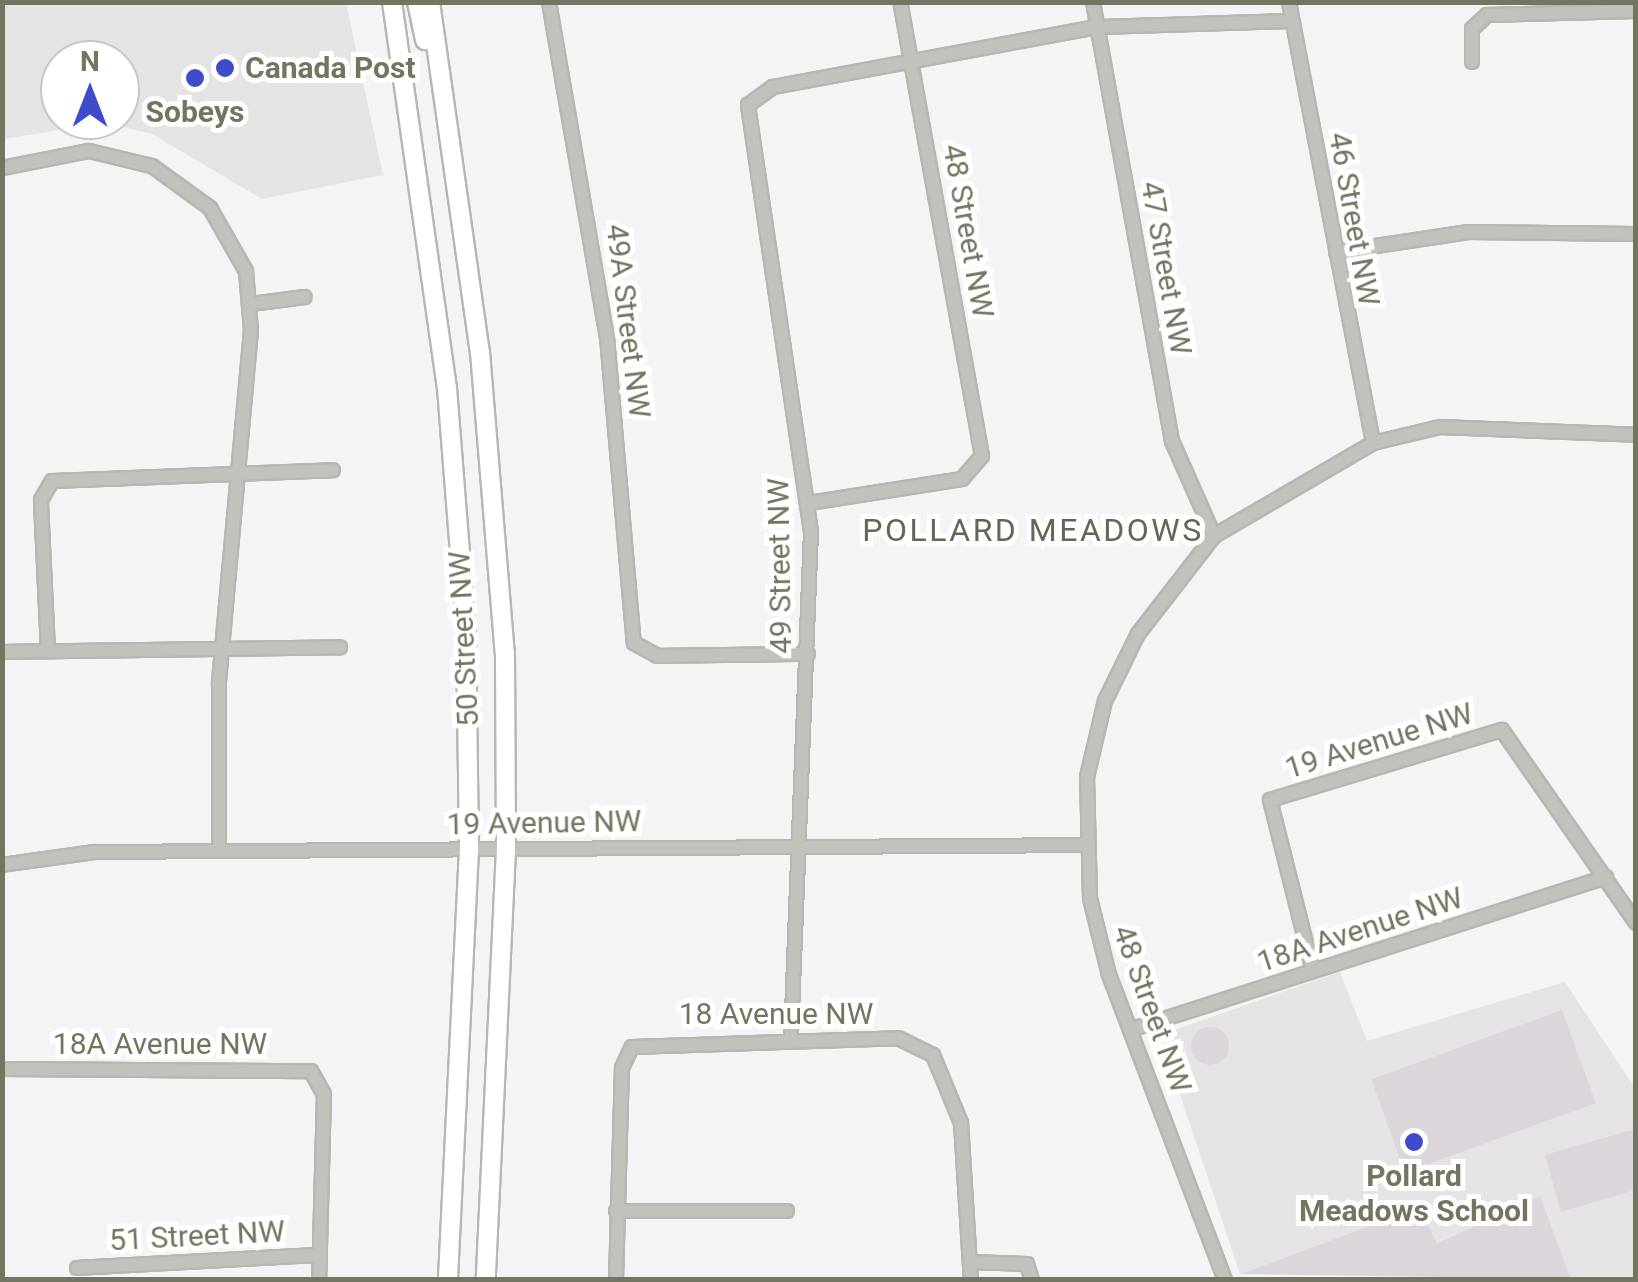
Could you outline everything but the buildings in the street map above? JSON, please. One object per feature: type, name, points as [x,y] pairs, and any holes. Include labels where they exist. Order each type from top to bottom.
[{"type":"main road","name":"50 Street NW","points":[[392,2],[447,388],[466,632],[470,849],[448,1280]]},
{"type":"main road","points":[[416,2],[443,93]]},
{"type":"main road","name":"50 Street NW","points":[[430,2],[495,502],[506,849],[486,1280]]},
{"type":"street","name":"49A Street NW","points":[[549,2],[607,337],[638,647],[657,656],[808,654]]},
{"type":"street","name":"48 Street NW","points":[[809,503],[962,480],[977,468],[982,449],[900,2]]},
{"type":"street","name":"47 Street NW","points":[[1093,2],[1172,441],[1214,536]]},
{"type":"street","name":"46 Street NW","points":[[1289,2],[1374,443]]},
{"type":"street","points":[[1472,62],[1472,30],[1486,15],[1636,12]]},
{"type":"street","points":[[911,62],[1098,27],[1292,21]]},
{"type":"street","name":"49 Street NW","points":[[791,1038],[808,654],[809,503],[747,119],[752,99],[772,87],[911,62]]},
{"type":"street","points":[[2,168],[104,153],[182,183],[236,248],[251,304],[221,648],[219,851]]},
{"type":"street","points":[[1336,252],[1442,234],[1636,234]]},
{"type":"street","points":[[251,304],[305,297]]},
{"type":"street","points":[[1214,536],[1374,443],[1440,426],[1636,435]]},
{"type":"street","points":[[48,651],[47,484],[238,469],[333,470]]},
{"type":"street","name":"48 Street NW","points":[[1214,536],[1138,634],[1106,702],[1087,777],[1088,845],[1098,937],[1225,1280]]},
{"type":"street","points":[[2,652],[340,647]]},
{"type":"street","name":"19 Avenue NW","points":[[1313,971],[1270,800],[1502,730],[1606,877]]},
{"type":"street","name":"19 Avenue NW","points":[[2,865],[72,853],[1088,845]]},
{"type":"street","points":[[1606,877],[1636,924]]},
{"type":"street","name":"18A Avenue NW","points":[[1130,1030],[1606,877]]},
{"type":"street","name":"18 Avenue NW","points":[[616,1211],[622,1068],[632,1046],[791,1038],[921,1042],[964,1137],[971,1262]]},
{"type":"street","name":"18A Avenue NW","points":[[2,1069],[316,1074]]},
{"type":"street","name":"51 Street NW","points":[[316,1074],[324,1094],[318,1280]]},
{"type":"street","points":[[616,1280],[616,1211],[787,1211]]},
{"type":"street","name":"51 Street NW","points":[[77,1268],[320,1255]]},
{"type":"street","points":[[971,1280],[971,1262],[1027,1264],[1032,1280]]},
{"type":"shaded area","points":[[3,2],[346,3],[383,175],[262,199],[152,134],[140,131],[140,40],[40,40],[40,133],[3,139]]},
{"type":"shaded area","name":"Pollard Meadows School","points":[[1340,972],[1367,1041],[1565,982],[1635,1088],[1635,1279],[1571,1279],[1540,1196],[1436,1243],[1419,1209],[1240,1274],[1160,1035]]},
{"type":"shaded area","points":[[1562,1010],[1596,1103],[1405,1172],[1371,1079]]},
{"type":"shaded area","points":[[1210,1027],[1224,1032],[1229,1046],[1224,1060],[1210,1065],[1196,1060],[1191,1046],[1196,1032]]},
{"type":"shaded area","points":[[1635,1129],[1635,1190],[1561,1212],[1545,1155]]},
{"type":"shaded area","points":[[1540,1196],[1571,1279],[1240,1274],[1419,1208],[1437,1243]]},
{"type":"place","name":"Canada Post","points":[[225,68]]},
{"type":"place","name":"Sobeys","points":[[195,78]]},
{"type":"place","name":"Pollard Meadows School","points":[[1414,1142]]},
{"type":"district","name":"POLLARD MEADOWS","points":[[1033,530]]}]
